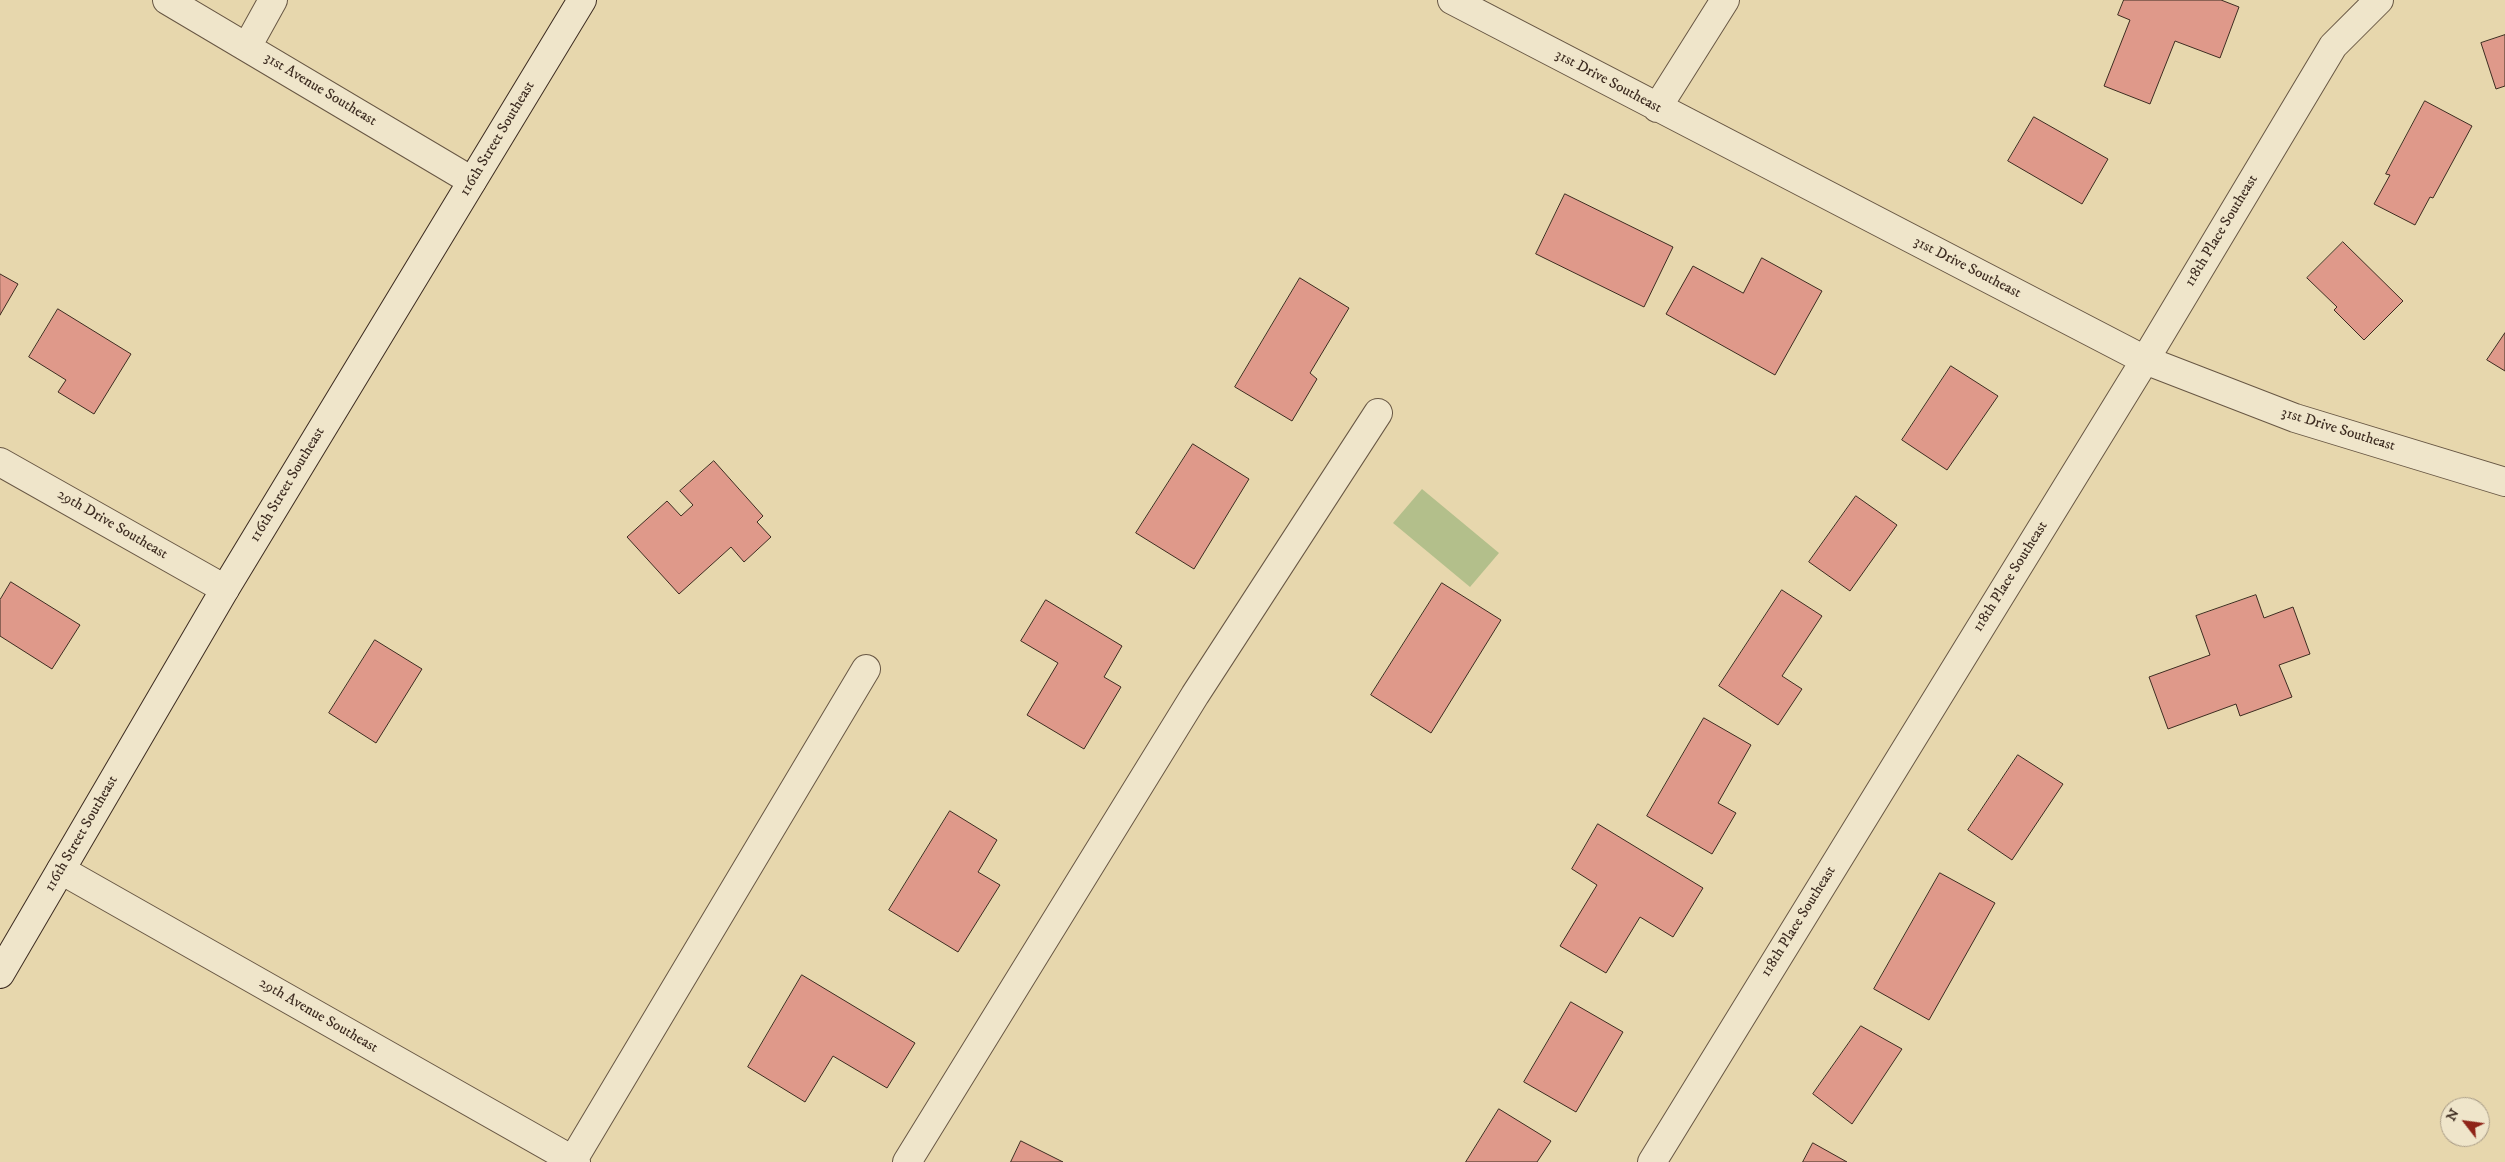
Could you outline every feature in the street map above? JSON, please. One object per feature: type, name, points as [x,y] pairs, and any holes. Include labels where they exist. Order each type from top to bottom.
[{"type":"street","name":"31st Avenue Southeast","points":[[167,0],[472,181]]},
{"type":"street","points":[[247,47],[273,0]]},
{"type":"street","name":"116th Street Southeast","points":[[0,974],[225,589],[582,0]]},
{"type":"street","name":"31st Drive Southeast","points":[[1452,0],[2145,360],[2295,418],[2505,482]]},
{"type":"street","points":[[1657,108],[1725,0]]},
{"type":"street","name":"118th Place Southeast","points":[[1652,1162],[2145,360],[2333,46],[2379,0]]},
{"type":"street","points":[[907,1162],[1195,695],[1378,413]]},
{"type":"street","name":"29th Drive Southeast","points":[[0,462],[225,589]]},
{"type":"street","points":[[574,1161],[866,669]]},
{"type":"street","name":"29th Avenue Southeast","points":[[61,870],[574,1161]]},
{"type":"green space","points":[[1422,489],[1499,553],[1470,587],[1393,523]]},
{"type":"building","points":[[2124,0],[2221,0],[2239,7],[2220,58],[2175,41],[2150,104],[2104,86],[2130,20],[2118,15]]},
{"type":"building","points":[[2505,35],[2505,86],[2496,89],[2481,43]]},
{"type":"building","points":[[2425,101],[2472,126],[2433,198],[2430,197],[2415,225],[2374,204],[2390,175],[2386,174]]},
{"type":"building","points":[[2034,117],[2108,159],[2082,204],[2008,161]]},
{"type":"building","points":[[1565,194],[1673,247],[1644,307],[1536,254]]},
{"type":"building","points":[[2343,242],[2403,301],[2364,340],[2334,310],[2337,307],[2307,278]]},
{"type":"building","points":[[1762,258],[1822,291],[1775,375],[1666,314],[1693,266],[1743,293]]},
{"type":"building","points":[[0,274],[18,284],[0,315]]},
{"type":"building","points":[[1300,278],[1349,308],[1310,373],[1317,379],[1292,421],[1235,387]]},
{"type":"building","points":[[58,309],[131,354],[94,414],[58,392],[66,380],[29,357]]},
{"type":"building","points":[[2505,333],[2505,371],[2487,360]]},
{"type":"building","points":[[1951,366],[1998,396],[1947,470],[1902,440]]},
{"type":"building","points":[[1193,444],[1249,479],[1194,569],[1136,533]]},
{"type":"building","points":[[714,461],[763,516],[757,522],[771,537],[744,562],[731,547],[679,594],[627,537],[667,501],[681,516],[693,505],[680,491]]},
{"type":"building","points":[[1856,496],[1897,525],[1850,591],[1809,562]]},
{"type":"building","points":[[11,582],[80,625],[52,669],[0,636],[0,600]]},
{"type":"building","points":[[1442,583],[1501,620],[1431,733],[1371,695]]},
{"type":"building","points":[[1782,590],[1822,616],[1782,676],[1802,689],[1778,725],[1719,686]]},
{"type":"building","points":[[2256,595],[2264,618],[2293,607],[2310,654],[2279,665],[2292,697],[2240,716],[2236,704],[2168,729],[2149,677],[2210,655],[2196,616]]},
{"type":"building","points":[[1046,600],[1122,646],[1104,677],[1121,687],[1084,749],[1027,715],[1058,663],[1021,641]]},
{"type":"building","points":[[375,640],[422,669],[376,743],[329,713]]},
{"type":"building","points":[[1704,718],[1751,745],[1718,803],[1736,813],[1712,854],[1647,816]]},
{"type":"building","points":[[2018,755],[2063,784],[2012,860],[1968,830]]},
{"type":"building","points":[[950,811],[997,840],[978,872],[1000,885],[958,952],[889,910]]},
{"type":"building","points":[[1598,824],[1703,888],[1673,937],[1640,917],[1606,973],[1560,946],[1597,885],[1572,869]]},
{"type":"building","points":[[1940,873],[1995,903],[1929,1020],[1874,989]]},
{"type":"building","points":[[802,975],[915,1043],[887,1088],[833,1056],[805,1102],[748,1067]]},
{"type":"building","points":[[1571,1002],[1623,1032],[1576,1112],[1524,1082]]},
{"type":"building","points":[[1861,1026],[1902,1049],[1852,1124],[1813,1094]]},
{"type":"building","points":[[1499,1109],[1551,1141],[1537,1162],[1466,1162]]},
{"type":"building","points":[[1021,1141],[1063,1162],[1011,1162]]},
{"type":"building","points":[[1813,1143],[1847,1162],[1803,1162]]}]
